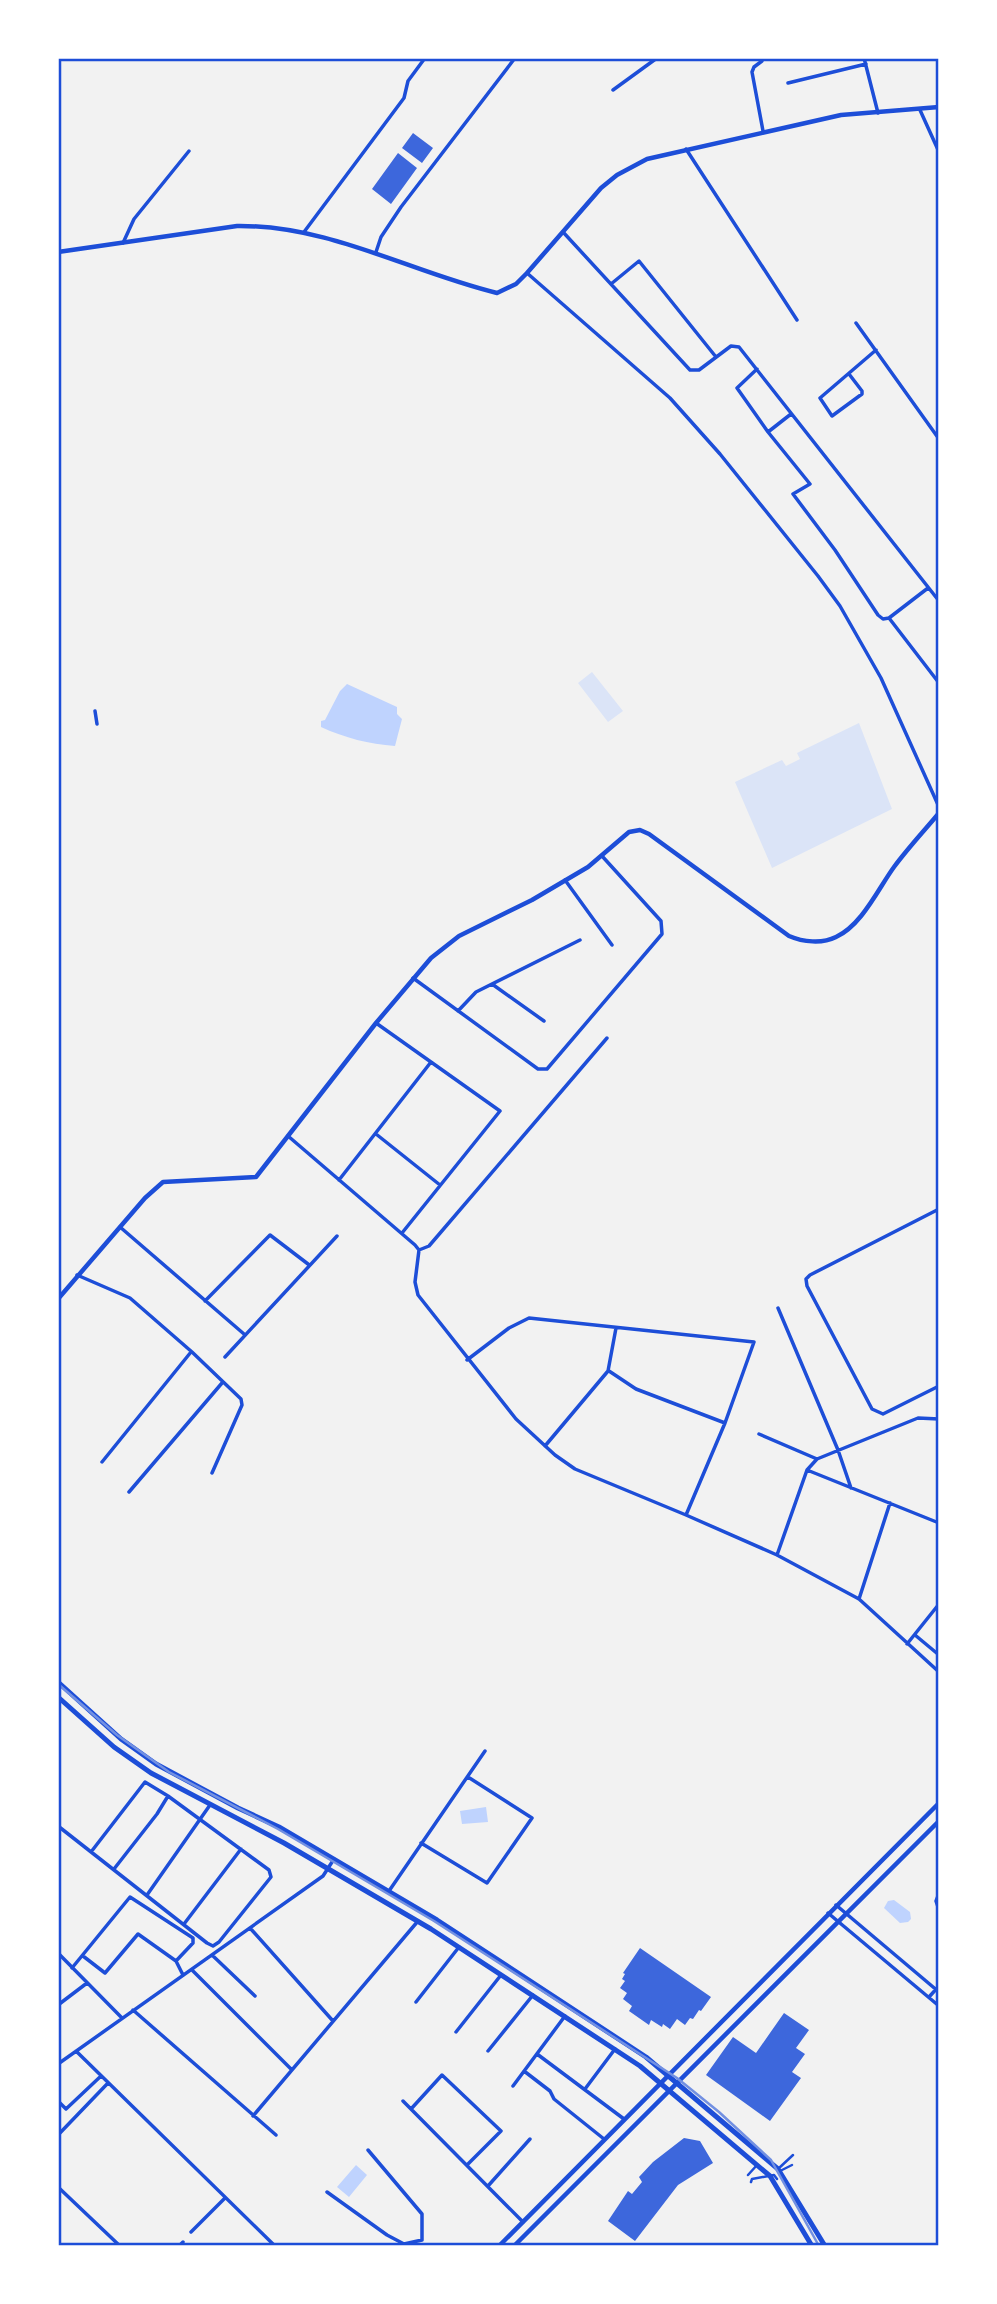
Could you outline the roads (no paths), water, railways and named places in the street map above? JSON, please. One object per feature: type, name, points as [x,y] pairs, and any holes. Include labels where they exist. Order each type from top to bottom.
[{"type":"main road","points":[[58,1682],[139,1753],[215,1796],[279,1827],[437,1920],[668,2074],[776,2172],[825,2246]]},
{"type":"main road","points":[[58,1697],[133,1762],[328,1868],[459,1947],[615,2049],[670,2090],[757,2165],[775,2183],[812,2246]]},
{"type":"main road","points":[[210,1805],[215,1796]]},
{"type":"street","points":[[304,232],[404,98],[408,81],[425,58]]},
{"type":"street","points":[[376,252],[381,237],[401,207],[515,58]]},
{"type":"street","points":[[613,90],[657,58]]},
{"type":"street","points":[[761,58],[762,61],[752,72],[763,131]]},
{"type":"street","points":[[864,58],[878,113]]},
{"type":"street","points":[[788,83],[866,64]]},
{"type":"street","points":[[58,252],[237,226],[257,226],[304,232],[376,252],[498,293],[516,284],[527,273],[601,188],[617,175],[647,159],[841,115],[939,107]]},
{"type":"street","points":[[920,110],[939,152]]},
{"type":"street","points":[[686,149],[797,320]]},
{"type":"street","points":[[122,243],[134,219],[189,151]]},
{"type":"street","points":[[564,232],[690,370],[699,370],[736,345],[939,601]]},
{"type":"street","points":[[611,284],[639,261],[716,357]]},
{"type":"street","points":[[527,273],[670,398],[720,454],[818,576],[840,606],[881,678],[939,807]]},
{"type":"street","points":[[856,323],[939,439]]},
{"type":"street","points":[[849,374],[862,394],[832,416],[820,398],[876,351]]},
{"type":"street","points":[[757,369],[737,388],[810,484],[793,494],[835,550],[878,615],[883,619],[889,618],[928,588]]},
{"type":"street","points":[[768,432],[791,414]]},
{"type":"street","points":[[889,618],[939,683]]},
{"type":"street","points":[[95,711],[97,724]]},
{"type":"street","points":[[58,1299],[163,1182],[256,1177],[376,1023],[431,958],[459,936],[531,901],[565,880],[602,856],[629,832],[640,830],[679,853],[789,936],[807,941],[822,941],[833,939],[852,925],[902,857],[939,813]]},
{"type":"street","points":[[412,978],[538,1069],[542,1071],[552,1065],[662,933],[661,921],[602,856]]},
{"type":"street","points":[[565,880],[612,946]]},
{"type":"street","points":[[458,1011],[469,997],[580,940]]},
{"type":"street","points":[[492,984],[544,1021]]},
{"type":"street","points":[[376,1023],[500,1111],[402,1233]]},
{"type":"street","points":[[419,1250],[429,1246],[607,1038]]},
{"type":"street","points":[[339,1180],[431,1062]]},
{"type":"street","points":[[375,1133],[440,1185]]},
{"type":"street","points":[[288,1136],[419,1250]]},
{"type":"street","points":[[939,1209],[806,1279],[807,1286],[872,1409],[883,1414],[939,1386]]},
{"type":"street","points":[[120,1227],[244,1334]]},
{"type":"street","points":[[205,1301],[270,1234],[309,1265]]},
{"type":"street","points":[[225,1357],[337,1236]]},
{"type":"street","points":[[419,1250],[415,1282],[418,1295],[516,1419],[545,1446],[575,1469],[777,1555],[859,1599],[939,1672]]},
{"type":"street","points":[[77,1275],[130,1298],[192,1352],[242,1402],[212,1473]]},
{"type":"street","points":[[778,1307],[838,1450],[851,1488]]},
{"type":"street","points":[[467,1360],[509,1328],[529,1318],[754,1342],[725,1423],[687,1515]]},
{"type":"street","points":[[545,1446],[608,1371],[616,1327]]},
{"type":"street","points":[[102,1462],[192,1352]]},
{"type":"street","points":[[608,1371],[636,1389],[725,1423]]},
{"type":"street","points":[[130,1492],[222,1383]]},
{"type":"street","points":[[931,1391],[939,1396]]},
{"type":"street","points":[[777,1555],[807,1470],[817,1459],[918,1418],[939,1419]]},
{"type":"street","points":[[760,1434],[817,1459]]},
{"type":"street","points":[[807,1470],[939,1523]]},
{"type":"street","points":[[859,1599],[890,1503]]},
{"type":"street","points":[[907,1644],[939,1604]]},
{"type":"street","points":[[915,1635],[939,1655]]},
{"type":"street","points":[[388,1892],[485,1751]]},
{"type":"street","points":[[421,1843],[487,1883],[532,1818],[468,1777]]},
{"type":"street","points":[[58,1826],[91,1852],[114,1869],[184,1924],[213,1945],[219,1942],[271,1877],[269,1870],[201,1819],[145,1783],[91,1852]]},
{"type":"street","points":[[114,1869],[168,1796]]},
{"type":"street","points":[[499,2246],[939,1803]]},
{"type":"street","points":[[147,1895],[210,1805]]},
{"type":"street","points":[[514,2246],[939,1821]]},
{"type":"street","points":[[184,1924],[241,1849]]},
{"type":"street","points":[[58,2064],[323,1876],[334,1859]]},
{"type":"street","points":[[939,1893],[936,1901],[939,1910]]},
{"type":"street","points":[[72,1968],[130,1897],[193,1938],[192,1943],[176,1961]]},
{"type":"street","points":[[836,1905],[938,1989],[929,1997]]},
{"type":"street","points":[[828,1913],[939,2006]]},
{"type":"street","points":[[253,2116],[418,1922]]},
{"type":"street","points":[[250,1928],[333,2021]]},
{"type":"street","points":[[83,1956],[105,1973],[138,1934],[176,1961],[183,1975]]},
{"type":"street","points":[[416,2002],[459,1947]]},
{"type":"street","points":[[58,1953],[122,2018]]},
{"type":"street","points":[[212,1955],[255,1996]]},
{"type":"street","points":[[192,1970],[292,2070]]},
{"type":"street","points":[[456,2032],[501,1975]]},
{"type":"street","points":[[58,2006],[87,1983]]},
{"type":"street","points":[[488,2051],[533,1995]]},
{"type":"street","points":[[133,2010],[276,2135]]},
{"type":"street","points":[[513,2086],[565,2016]]},
{"type":"street","points":[[585,2089],[615,2049]]},
{"type":"street","points":[[76,2051],[273,2246]]},
{"type":"street","points":[[537,2054],[625,2119]]},
{"type":"street","points":[[524,2071],[604,2139]]},
{"type":"street","points":[[411,2109],[442,2075],[501,2131],[467,2165]]},
{"type":"street","points":[[58,2101],[66,2109],[101,2076]]},
{"type":"street","points":[[58,2135],[108,2083]]},
{"type":"street","points":[[403,2101],[523,2221]]},
{"type":"street","points":[[488,2186],[530,2139]]},
{"type":"street","points":[[368,2150],[422,2214],[422,2240],[428,2246]]},
{"type":"street","points":[[777,2179],[776,2172],[787,2158],[793,2155]]},
{"type":"street","points":[[748,2175],[757,2165]]},
{"type":"street","points":[[751,2182],[752,2179],[792,2165]]},
{"type":"street","points":[[58,2187],[120,2246]]},
{"type":"street","points":[[327,2192],[404,2244],[422,2240]]},
{"type":"street","points":[[191,2232],[225,2198]]},
{"type":"street","points":[[178,2246],[183,2242]]},
{"type":"water","points":[[347,684],[397,707],[397,714],[402,719],[395,746],[357,740],[321,727],[321,721],[325,720],[340,691]]},
{"type":"water","points":[[486,1807],[488,1822],[462,1824],[460,1811]]},
{"type":"water","points":[[894,1900],[910,1912],[911,1919],[908,1922],[900,1923],[884,1908],[888,1901]]},
{"type":"water","points":[[356,2165],[367,2175],[349,2197],[337,2187]]},
{"type":"railway","points":[[58,1684],[117,1735],[169,1772],[278,1829],[434,1921],[677,2078],[771,2160],[819,2246]]}]
